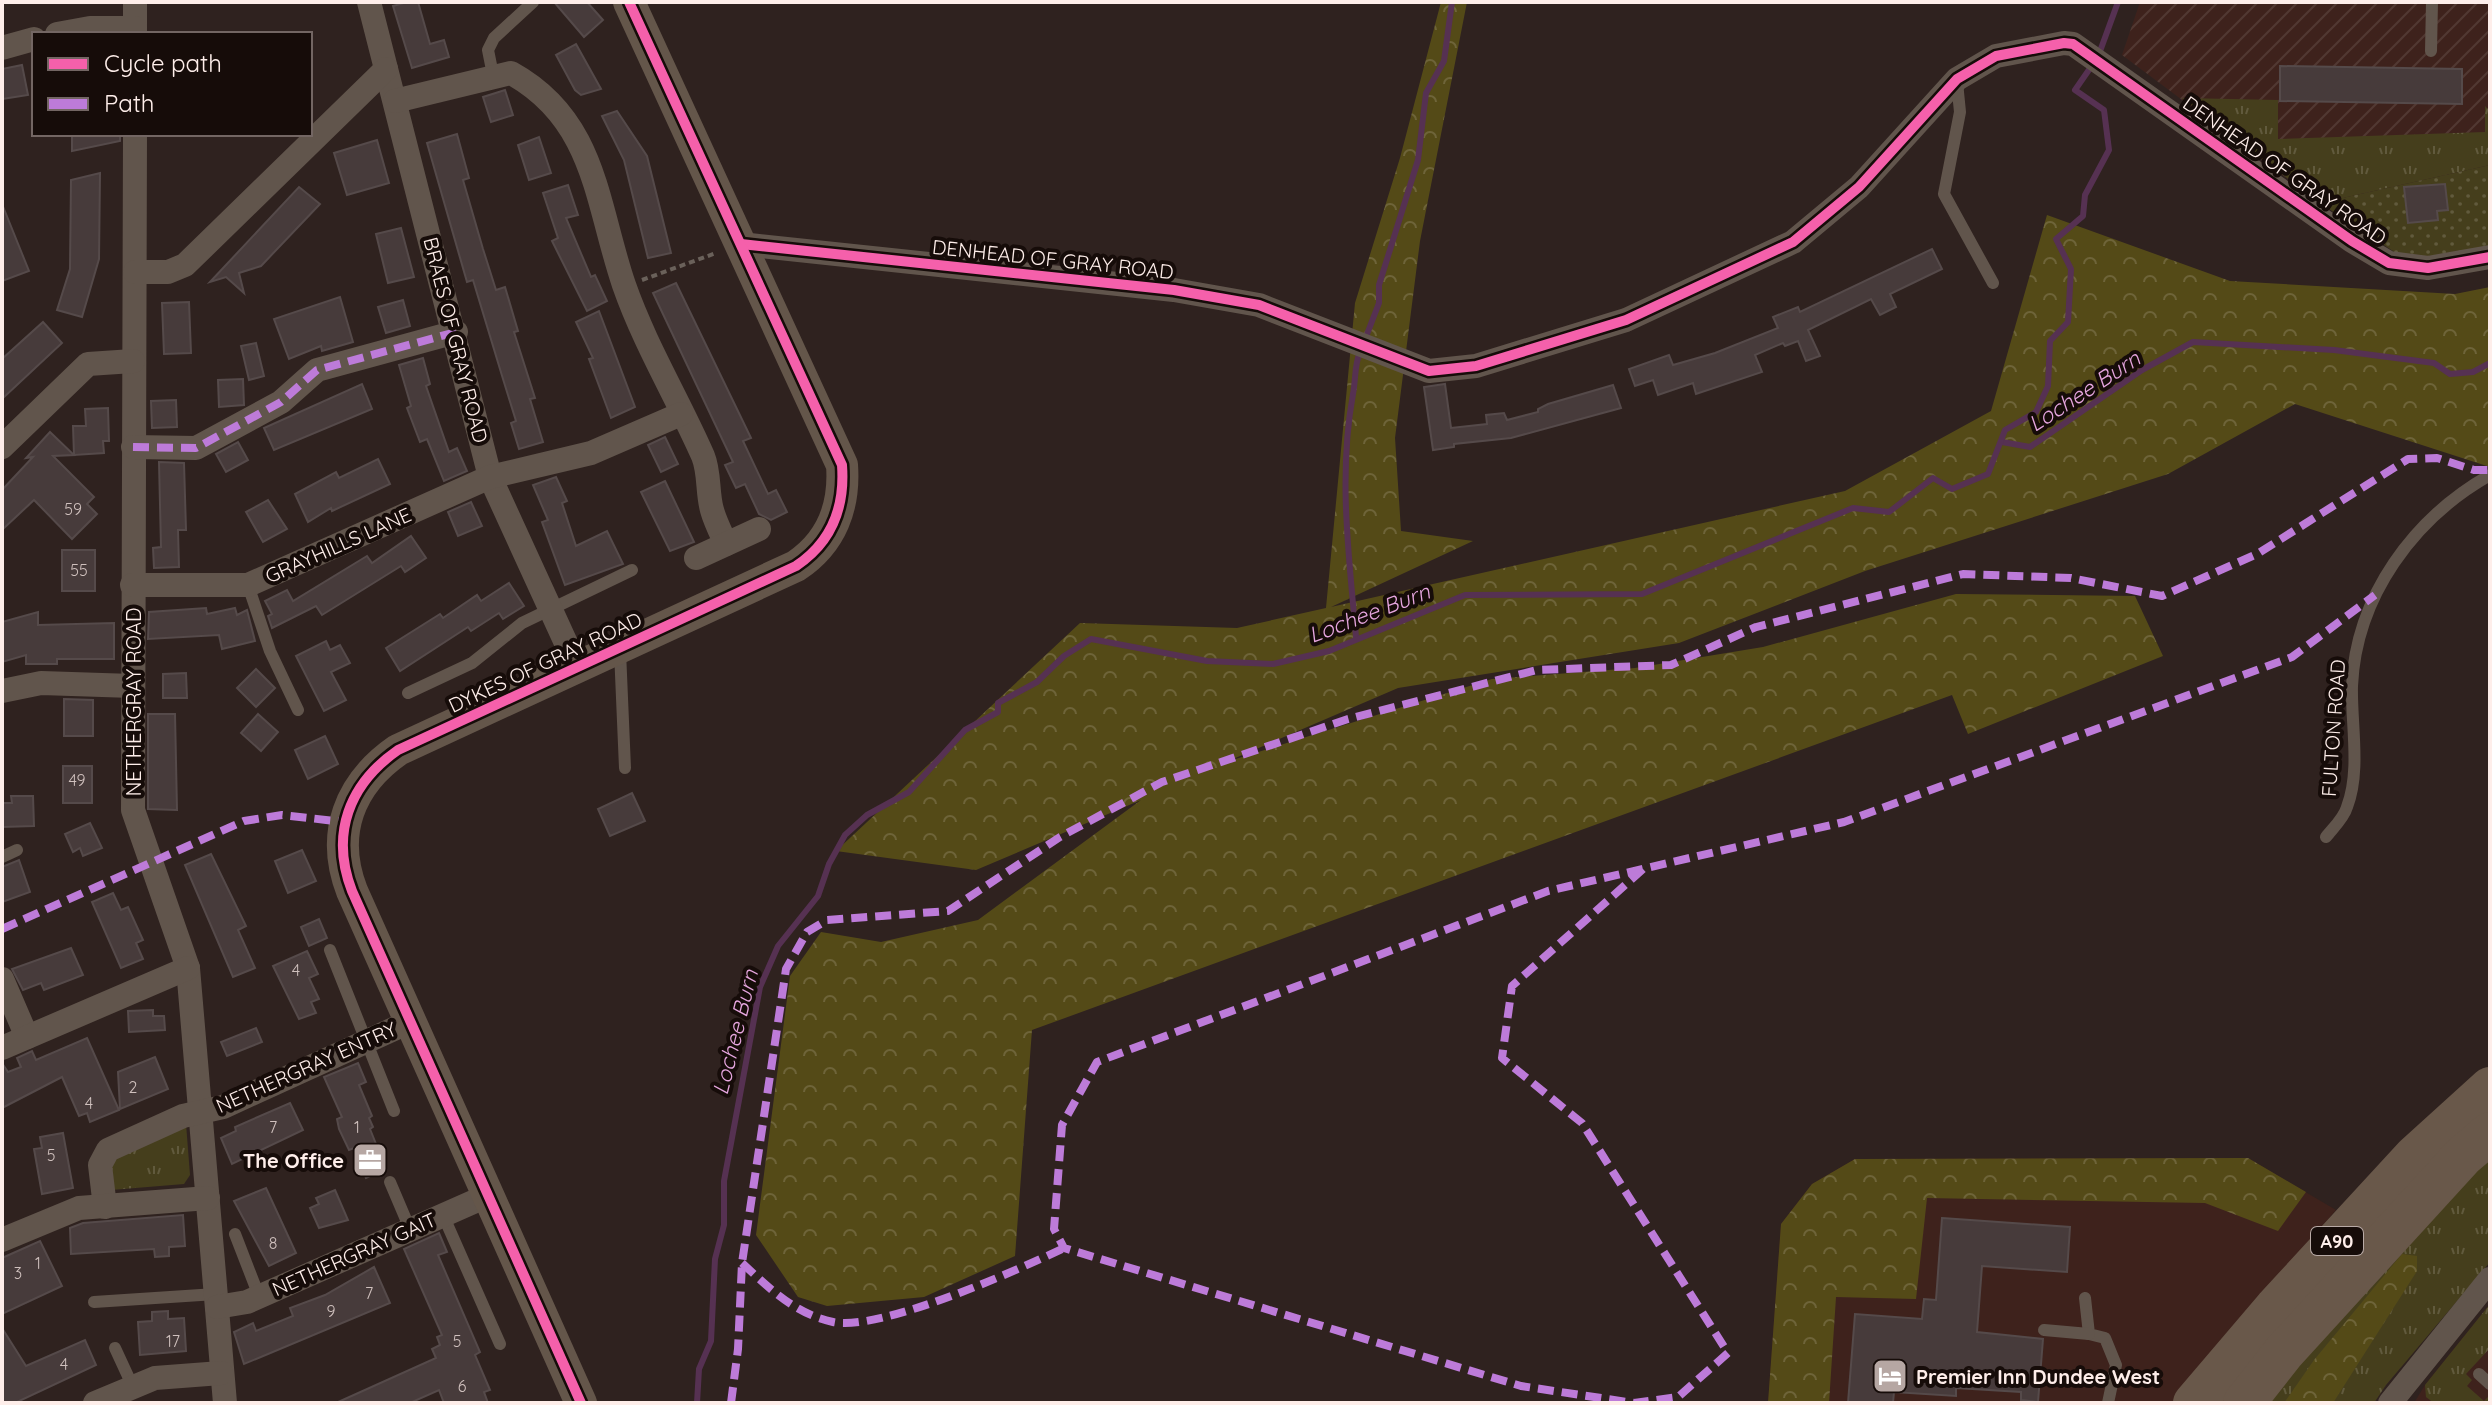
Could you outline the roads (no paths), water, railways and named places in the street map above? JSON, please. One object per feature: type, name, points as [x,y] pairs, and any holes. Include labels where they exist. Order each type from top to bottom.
[{"type":"highway","name":"A90","points":[[2196,1393],[2415,1156],[2490,1088]]},
{"type":"highway","name":"A90","points":[[2244,1403],[2284,1352],[2463,1156],[2490,1133]]},
{"type":"street","points":[[68,32],[90,28],[135,31],[135,2]]},
{"type":"street","name":"BRAES OF GRAY ROAD","points":[[369,2],[456,332],[490,477],[577,667]]},
{"type":"street","name":"DYKES OF GRAY ROAD","points":[[581,1403],[344,872],[342,838],[352,798],[365,777],[398,750],[796,566],[811,556],[831,531],[844,489],[842,465],[629,2]]},
{"type":"street","points":[[2,48],[32,40]]},
{"type":"street","name":"DENHEAD OF GRAY ROAD","points":[[741,244],[1174,290],[1259,305],[1429,371],[1476,366],[1626,320],[1793,242],[1859,187],[1957,79],[1996,56],[2073,44],[2352,241],[2389,263],[2428,268],[2490,257]]},
{"type":"street","points":[[135,272],[168,272],[185,265],[386,69]]},
{"type":"street","points":[[395,101],[511,73],[533,85],[566,120],[589,163],[625,286],[704,459],[712,511],[726,544]]},
{"type":"street","name":"NETHERGRAY ROAD","points":[[135,136],[133,810],[188,968],[203,1112],[225,1403]]},
{"type":"street","points":[[133,447],[196,448],[281,402],[317,370],[456,332]]},
{"type":"street","points":[[2,447],[88,364],[133,361]]},
{"type":"street","name":"GRAYHILLS LANE","points":[[132,585],[248,585],[490,477],[591,453],[681,414]]},
{"type":"street","points":[[696,558],[759,529]]},
{"type":"street","points":[[2,691],[41,683],[133,686]]},
{"type":"street","points":[[2,1048],[188,968]]},
{"type":"street","points":[[2,979],[27,1037]]},
{"type":"street","name":"NETHERGRAY ENTRY","points":[[105,1207],[100,1165],[108,1150],[183,1116],[223,1107],[409,1022]]},
{"type":"street","name":"NETHERGRAY GAIT","points":[[216,1300],[235,1306],[489,1195]]},
{"type":"street","points":[[2,1240],[66,1212],[208,1198]]},
{"type":"street","points":[[2400,1399],[2490,1279]]},
{"type":"street","points":[[95,1403],[155,1378],[221,1373]]},
{"type":"lane","points":[[493,75],[488,50],[494,38],[533,2]]},
{"type":"lane","points":[[2431,51],[2432,2]]},
{"type":"lane","points":[[1957,79],[1960,112],[1955,151],[1944,194],[1993,283]]},
{"type":"lane","name":"FULTON ROAD","points":[[2326,837],[2346,811],[2351,793],[2352,684],[2360,636],[2375,595],[2419,528],[2455,495],[2490,475]]},
{"type":"lane","points":[[408,693],[472,663],[506,634],[550,609],[632,570]]},
{"type":"lane","points":[[248,585],[270,651],[298,710]]},
{"type":"lane","points":[[620,648],[625,768]]},
{"type":"lane","points":[[2,857],[17,850]]},
{"type":"lane","points":[[330,950],[394,1111]]},
{"type":"lane","points":[[390,1182],[410,1229]]},
{"type":"lane","points":[[443,1215],[500,1344]]},
{"type":"lane","points":[[235,1234],[259,1296]]},
{"type":"lane","points":[[2085,1298],[2089,1334]]},
{"type":"lane","points":[[94,1302],[216,1300]]},
{"type":"lane","points":[[2044,1330],[2105,1338],[2116,1365],[2108,1403]]},
{"type":"lane","points":[[115,1348],[133,1387]]},
{"type":"lane","points":[[2479,1374],[2490,1384]]},
{"type":"waterway","points":[[1364,342],[1379,303],[1379,285],[1418,160],[1426,93],[1444,61],[1452,2]]},
{"type":"waterway","points":[[2099,54],[2118,2]]},
{"type":"waterway","name":"Lochee Burn","points":[[697,1403],[699,1369],[711,1341],[715,1259],[724,1225],[724,1181],[760,987],[778,946],[818,896],[829,864],[845,835],[867,815],[909,792],[965,730],[998,712],[998,703],[1037,682],[1064,656],[1091,639],[1207,661],[1273,664],[1329,651],[1465,595],[1642,594],[1853,508],[1889,512],[1933,478],[1952,489],[1988,474],[2005,430],[2036,412],[2048,386],[2050,341],[2068,322],[2071,269],[2056,239],[2083,216],[2085,195],[2109,150],[2104,110],[2075,90],[2093,64]]},
{"type":"waterway","name":"Lochee Burn","points":[[2002,442],[2030,447],[2142,370],[2193,342],[2334,350],[2434,363],[2450,374],[2473,372],[2490,363]]},
{"type":"waterway","points":[[1356,637],[1348,546],[1346,455],[1360,352]]},
{"type":"place","name":"The Office","points":[[370,1160]]},
{"type":"place","name":"Premier Inn Dundee West","points":[[1890,1376]]}]
